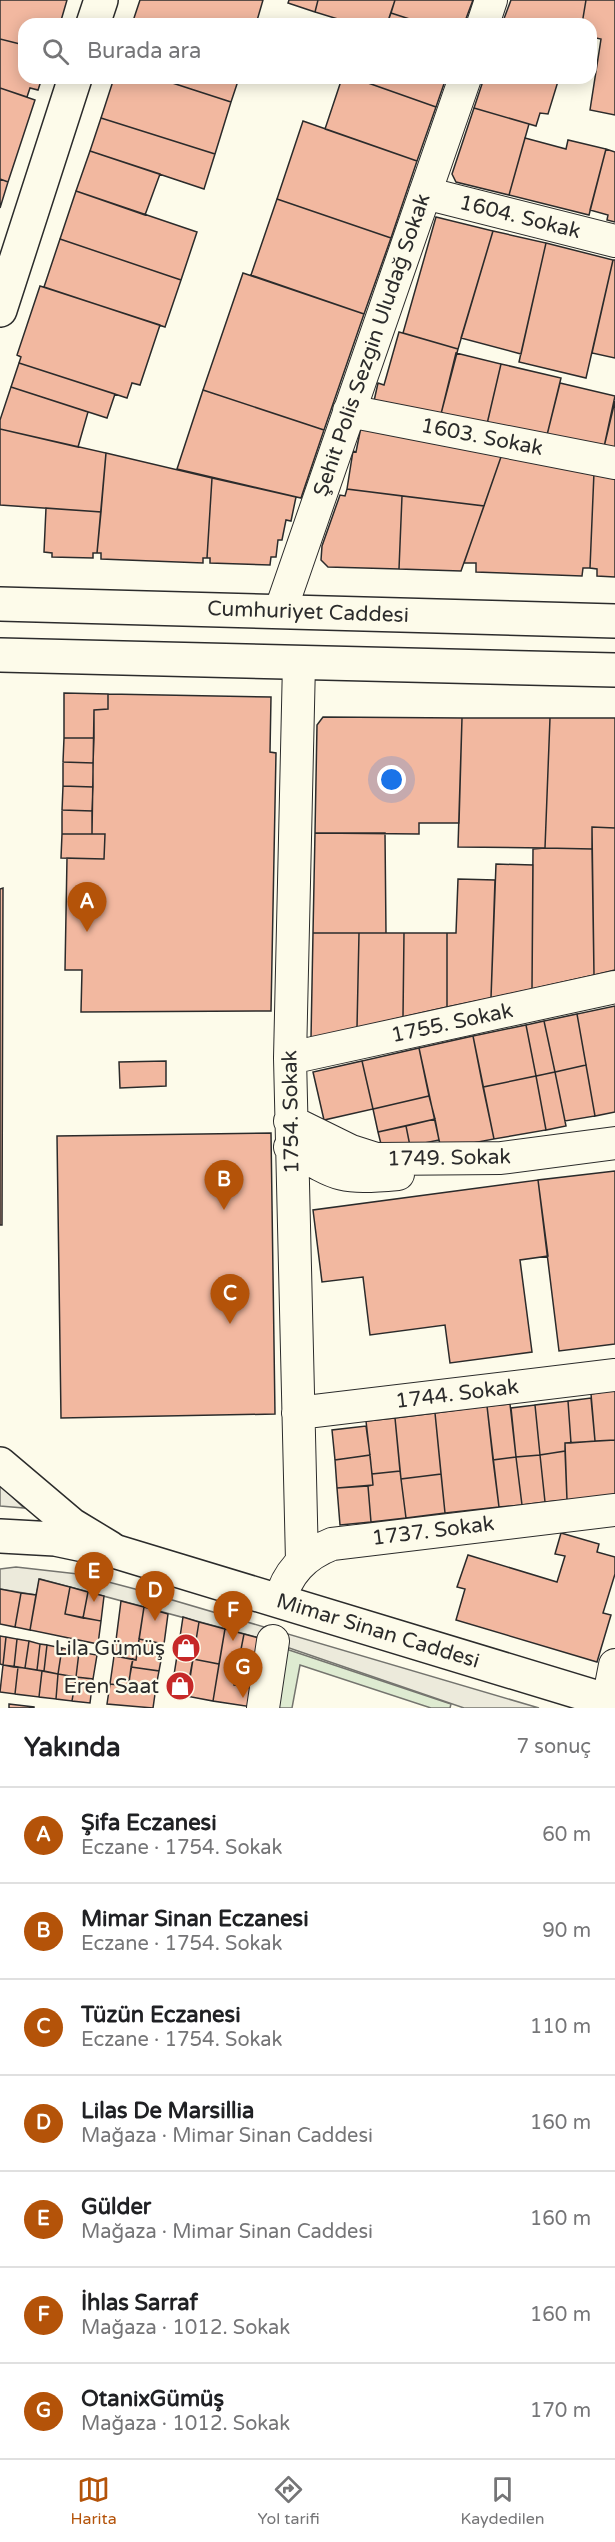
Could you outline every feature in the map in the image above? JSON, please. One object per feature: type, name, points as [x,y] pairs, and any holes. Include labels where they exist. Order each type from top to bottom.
[{"type":"street","points":[[95,18],[101,0]]},
{"type":"street","points":[[485,18],[491,0]]},
{"type":"street","points":[[0,310],[73,84]]},
{"type":"street","name":"Şehit Polis Sezgin Uludağ Sokak","points":[[280,612],[463,84]]},
{"type":"street","name":"1604. Sokak","points":[[425,193],[615,241]]},
{"type":"street","name":"1603. Sokak","points":[[349,411],[615,463]]},
{"type":"street","name":"Cumhuriyet Caddesi","points":[[0,604],[615,621]]},
{"type":"street","points":[[0,655],[615,670]]},
{"type":"street","name":"1754. Sokak","points":[[299,663],[290,1134],[302,1561]]},
{"type":"street","name":"1755. Sokak","points":[[290,1058],[615,987]]},
{"type":"street","points":[[290,1134],[330,1172],[347,1177],[400,1174]]},
{"type":"street","name":"1749. Sokak","points":[[290,1134],[376,1159],[501,1158],[615,1143]]},
{"type":"street","name":"1744. Sokak","points":[[298,1413],[615,1375]]},
{"type":"street","points":[[0,1464],[72,1526],[117,1552]]},
{"type":"street","name":"1737. Sokak","points":[[280,1601],[284,1585],[302,1561],[317,1550],[347,1541],[615,1510]]},
{"type":"street","name":"Mimar Sinan Caddesi","points":[[0,1536],[55,1539],[117,1552],[612,1702]]},
{"type":"street","points":[[263,1708],[273,1641]]},
{"type":"street","points":[[612,1702],[615,1665]]},
{"type":"green space","points":[[286,1649],[451,1704],[450,1708],[431,1708],[300,1665],[292,1708],[277,1708]]},
{"type":"shaded area","points":[[0,1485],[24,1508],[0,1506]]},
{"type":"shaded area","points":[[16,1567],[78,1574],[135,1589],[539,1708],[464,1708],[263,1639],[40,1579],[36,1595],[0,1589],[0,1569]]},
{"type":"building","points":[[0,0],[67,0],[62,18],[18,18],[18,44],[0,39]]},
{"type":"building","points":[[140,0],[263,0],[258,18],[134,18]]},
{"type":"building","points":[[289,0],[318,0],[315,12],[288,3]]},
{"type":"building","points":[[318,0],[395,0],[389,18],[334,18],[315,12]]},
{"type":"building","points":[[395,0],[473,0],[466,18],[406,18],[391,13]]},
{"type":"building","points":[[511,0],[586,0],[583,18],[504,18]]},
{"type":"building","points":[[586,0],[615,0],[615,115],[590,110],[594,84],[597,84],[601,39],[597,38],[597,18],[583,18]]},
{"type":"building","points":[[391,13],[406,18],[389,18]]},
{"type":"building","points":[[0,39],[18,44],[18,84],[40,84],[38,90],[30,88],[27,97],[0,88]]},
{"type":"building","points":[[112,84],[176,84],[231,102],[215,154],[101,118]]},
{"type":"building","points":[[176,84],[237,84],[231,102]]},
{"type":"building","points":[[340,84],[371,84],[436,107],[417,161],[325,129]]},
{"type":"building","points":[[371,84],[444,84],[436,107]]},
{"type":"building","points":[[482,84],[557,84],[548,114],[540,113],[536,126],[474,108]]},
{"type":"building","points":[[0,88],[35,100],[8,182],[0,179]]},
{"type":"building","points":[[474,108],[529,124],[509,195],[456,182],[452,174]]},
{"type":"building","points":[[101,118],[215,154],[204,189],[90,151]]},
{"type":"building","points":[[303,121],[417,161],[391,238],[277,199]]},
{"type":"building","points":[[525,138],[566,149],[568,140],[606,149],[589,215],[509,195]]},
{"type":"building","points":[[606,149],[615,152],[615,222],[607,220],[608,215],[590,210]]},
{"type":"building","points":[[90,151],[160,174],[145,215],[76,191]]},
{"type":"building","points":[[0,179],[8,182],[0,208]]},
{"type":"building","points":[[76,191],[197,232],[181,280],[60,239]]},
{"type":"building","points":[[277,199],[391,238],[364,314],[251,275]]},
{"type":"building","points":[[436,217],[493,231],[458,349],[403,333]]},
{"type":"building","points":[[493,231],[546,243],[521,354],[461,338]]},
{"type":"building","points":[[60,239],[181,280],[165,327],[44,287]]},
{"type":"building","points":[[546,243],[613,260],[586,378],[519,362]]},
{"type":"building","points":[[613,260],[615,260],[615,358],[592,353]]},
{"type":"building","points":[[243,273],[364,314],[324,430],[203,390]]},
{"type":"building","points":[[40,286],[160,325],[140,385],[132,383],[127,398],[19,363],[21,357],[17,355]]},
{"type":"building","points":[[399,332],[458,349],[441,414],[374,401],[378,383],[384,385]]},
{"type":"building","points":[[456,353],[501,364],[487,424],[441,414]]},
{"type":"building","points":[[19,363],[115,394],[107,418],[11,387]]},
{"type":"building","points":[[501,364],[561,378],[547,435],[487,424]]},
{"type":"building","points":[[560,383],[615,396],[604,447],[547,435]]},
{"type":"building","points":[[11,387],[88,412],[78,447],[0,429],[0,420]]},
{"type":"building","points":[[203,390],[324,430],[301,498],[177,469]]},
{"type":"building","points":[[615,401],[615,449],[604,447]]},
{"type":"building","points":[[361,427],[502,454],[484,506],[347,489],[353,451],[356,452]]},
{"type":"building","points":[[0,429],[106,453],[101,512],[0,505]]},
{"type":"building","points":[[106,453],[212,478],[207,558],[203,558],[203,563],[101,559],[101,553],[97,553]]},
{"type":"building","points":[[502,454],[594,472],[590,568],[583,568],[582,576],[476,572],[476,563],[464,563]]},
{"type":"building","points":[[594,472],[615,476],[615,577],[597,576],[597,569],[590,568]]},
{"type":"building","points":[[212,478],[296,497],[291,521],[286,520],[282,540],[278,540],[276,557],[271,557],[270,565],[210,563],[210,558],[207,558]]},
{"type":"building","points":[[347,489],[402,496],[399,569],[328,567],[321,560],[322,546],[340,495],[345,496]]},
{"type":"building","points":[[402,496],[484,506],[461,571],[399,569]]},
{"type":"building","points":[[46,508],[101,512],[97,553],[93,553],[93,558],[52,557],[52,553],[44,552]]},
{"type":"building","points":[[64,693],[108,694],[108,709],[94,710],[94,738],[64,738]]},
{"type":"building","points":[[108,694],[271,697],[270,752],[276,753],[271,1011],[81,1012],[82,970],[65,970],[67,858],[104,859],[105,834],[92,834],[94,710],[108,709]]},
{"type":"building","points":[[323,717],[462,718],[459,823],[419,823],[419,834],[315,833],[317,725]]},
{"type":"building","points":[[462,718],[550,718],[545,848],[458,847]]},
{"type":"building","points":[[550,718],[615,718],[615,828],[592,827],[592,849],[545,848]]},
{"type":"building","points":[[64,738],[94,738],[93,763],[63,762]]},
{"type":"building","points":[[63,762],[93,763],[93,787],[63,786]]},
{"type":"building","points":[[63,786],[93,787],[92,811],[62,810]]},
{"type":"building","points":[[62,810],[92,811],[92,834],[62,834]]},
{"type":"building","points":[[592,827],[615,828],[615,970],[594,975]]},
{"type":"building","points":[[315,833],[385,833],[386,933],[313,933]]},
{"type":"building","points":[[62,834],[105,834],[104,859],[61,858]]},
{"type":"building","points":[[533,849],[592,849],[594,975],[532,989]]},
{"type":"building","points":[[496,864],[533,865],[532,989],[491,998]]},
{"type":"building","points":[[458,879],[495,880],[491,998],[447,1007],[447,933],[456,933]]},
{"type":"building","points":[[3,888],[2,1225],[0,1225],[0,889]]},
{"type":"building","points":[[313,933],[359,933],[357,1028],[311,1038]]},
{"type":"building","points":[[359,933],[404,933],[403,1017],[357,1028]]},
{"type":"building","points":[[404,933],[447,933],[447,1007],[403,1017]]},
{"type":"building","points":[[615,1006],[615,1112],[595,1116],[577,1014]]},
{"type":"building","points":[[577,1014],[586,1065],[555,1072],[544,1021]]},
{"type":"building","points":[[544,1021],[555,1072],[536,1076],[526,1025]]},
{"type":"building","points":[[526,1025],[536,1076],[483,1087],[473,1036]]},
{"type":"building","points":[[473,1036],[494,1139],[441,1149],[419,1048]]},
{"type":"building","points":[[419,1048],[429,1096],[373,1109],[362,1061]]},
{"type":"building","points":[[166,1061],[166,1086],[120,1088],[119,1062]]},
{"type":"building","points":[[362,1061],[373,1109],[324,1120],[313,1072]]},
{"type":"building","points":[[586,1065],[595,1116],[565,1121],[555,1072]]},
{"type":"building","points":[[555,1072],[566,1126],[546,1130],[536,1076]]},
{"type":"building","points":[[536,1076],[546,1130],[494,1139],[483,1087]]},
{"type":"building","points":[[429,1096],[435,1119],[378,1132],[373,1109]]},
{"type":"building","points":[[435,1119],[439,1140],[410,1146],[406,1126]]},
{"type":"building","points":[[406,1126],[410,1146],[383,1152],[378,1132]]},
{"type":"building","points":[[271,1133],[275,1414],[61,1418],[57,1136]]},
{"type":"building","points":[[615,1171],[615,1344],[559,1351],[538,1180]]},
{"type":"building","points":[[538,1180],[548,1256],[520,1260],[532,1352],[450,1363],[445,1325],[370,1335],[363,1277],[322,1282],[313,1210]]},
{"type":"building","points":[[615,1390],[615,1440],[595,1441],[591,1394]]},
{"type":"building","points":[[591,1398],[595,1441],[571,1443],[568,1401]]},
{"type":"building","points":[[568,1401],[571,1443],[565,1443],[565,1451],[540,1455],[535,1405]]},
{"type":"building","points":[[510,1404],[516,1457],[493,1460],[487,1406]]},
{"type":"building","points":[[535,1405],[540,1455],[516,1457],[511,1408]]},
{"type":"building","points":[[487,1406],[499,1507],[445,1513],[435,1413]]},
{"type":"building","points":[[435,1413],[441,1474],[401,1479],[395,1418]]},
{"type":"building","points":[[395,1418],[400,1471],[372,1474],[366,1421]]},
{"type":"building","points":[[366,1426],[370,1455],[335,1460],[332,1430]]},
{"type":"building","points":[[615,1440],[615,1497],[567,1500],[565,1443]]},
{"type":"building","points":[[565,1451],[567,1500],[545,1502],[540,1455]]},
{"type":"building","points":[[370,1455],[373,1485],[337,1488],[335,1460]]},
{"type":"building","points":[[540,1455],[545,1502],[522,1505],[516,1457]]},
{"type":"building","points":[[516,1457],[522,1505],[499,1507],[493,1460]]},
{"type":"building","points":[[400,1471],[406,1518],[371,1522],[368,1486],[373,1485],[372,1474]]},
{"type":"building","points":[[441,1474],[445,1513],[406,1518],[401,1479]]},
{"type":"building","points":[[368,1486],[371,1522],[340,1525],[337,1488]]},
{"type":"building","points":[[561,1533],[599,1544],[597,1552],[615,1557],[615,1574],[603,1613],[611,1615],[597,1662],[456,1620],[465,1589],[457,1587],[468,1555],[557,1582],[565,1556],[555,1554]]},
{"type":"building","points":[[39,1579],[70,1587],[65,1614],[101,1621],[98,1644],[30,1630]]},
{"type":"building","points":[[70,1587],[88,1592],[83,1618],[65,1614]]},
{"type":"building","points":[[0,1589],[21,1593],[15,1627],[0,1624]]},
{"type":"building","points":[[88,1592],[104,1596],[101,1621],[83,1618]]},
{"type":"building","points":[[21,1593],[36,1595],[30,1630],[15,1627]]},
{"type":"building","points":[[121,1601],[144,1607],[136,1660],[114,1656]]},
{"type":"building","points":[[144,1607],[168,1614],[164,1644],[139,1639]]},
{"type":"building","points":[[183,1617],[199,1622],[196,1640],[180,1637]]},
{"type":"building","points":[[199,1622],[225,1629],[219,1664],[193,1659]]},
{"type":"building","points":[[225,1629],[244,1634],[234,1685],[255,1689],[252,1707],[213,1701]]},
{"type":"building","points":[[244,1634],[263,1639],[255,1689],[234,1685]]},
{"type":"building","points":[[0,1636],[6,1637],[3,1665],[0,1664]]},
{"type":"building","points":[[6,1637],[17,1639],[14,1667],[3,1665]]},
{"type":"building","points":[[180,1637],[196,1640],[193,1659],[177,1656]]},
{"type":"building","points":[[17,1639],[29,1641],[25,1668],[14,1667]]},
{"type":"building","points":[[139,1639],[164,1644],[159,1671],[131,1667],[133,1659],[136,1660]]},
{"type":"building","points":[[29,1641],[40,1644],[37,1670],[25,1668]]},
{"type":"building","points":[[40,1644],[47,1645],[44,1671],[37,1670]]},
{"type":"building","points":[[47,1645],[62,1648],[58,1674],[44,1671]]},
{"type":"building","points":[[62,1648],[79,1652],[76,1677],[58,1674]]},
{"type":"building","points":[[79,1652],[97,1655],[93,1679],[76,1677]]},
{"type":"building","points":[[114,1656],[133,1659],[128,1686],[110,1684]]},
{"type":"building","points":[[177,1656],[193,1659],[190,1678],[174,1675]]},
{"type":"building","points":[[193,1659],[219,1664],[213,1701],[186,1696]]},
{"type":"building","points":[[3,1665],[18,1667],[15,1694],[0,1692]]},
{"type":"building","points":[[18,1667],[42,1671],[39,1697],[15,1694]]},
{"type":"building","points":[[131,1667],[159,1671],[156,1687],[129,1683]]},
{"type":"building","points":[[42,1671],[58,1674],[56,1699],[39,1697]]},
{"type":"building","points":[[58,1674],[76,1677],[72,1701],[56,1699]]},
{"type":"building","points":[[174,1675],[190,1678],[186,1696],[171,1694]]},
{"type":"building","points":[[76,1677],[93,1679],[90,1703],[72,1701]]},
{"type":"building","points":[[129,1683],[156,1687],[153,1708],[107,1704],[110,1684],[128,1686]]},
{"type":"building","points":[[9,1704],[34,1707],[34,1708],[9,1708]]},
{"type":"place","name":"Şifa Eczanesi","points":[[87,932]]},
{"type":"place","name":"Mimar Sinan Eczanesi","points":[[224,1210]]},
{"type":"place","name":"Tüzün Eczanesi","points":[[230,1324]]},
{"type":"place","name":"Gülder","points":[[94,1602]]},
{"type":"place","name":"Lilas De Marsillia","points":[[155,1621]]},
{"type":"place","name":"İhlas Sarraf","points":[[233,1641]]},
{"type":"place","name":"Lila Gümüş","points":[[186,1648]]},
{"type":"place","name":"Eren Saat","points":[[180,1686]]},
{"type":"place","name":"OtanixGümüş","points":[[243,1698]]}]
